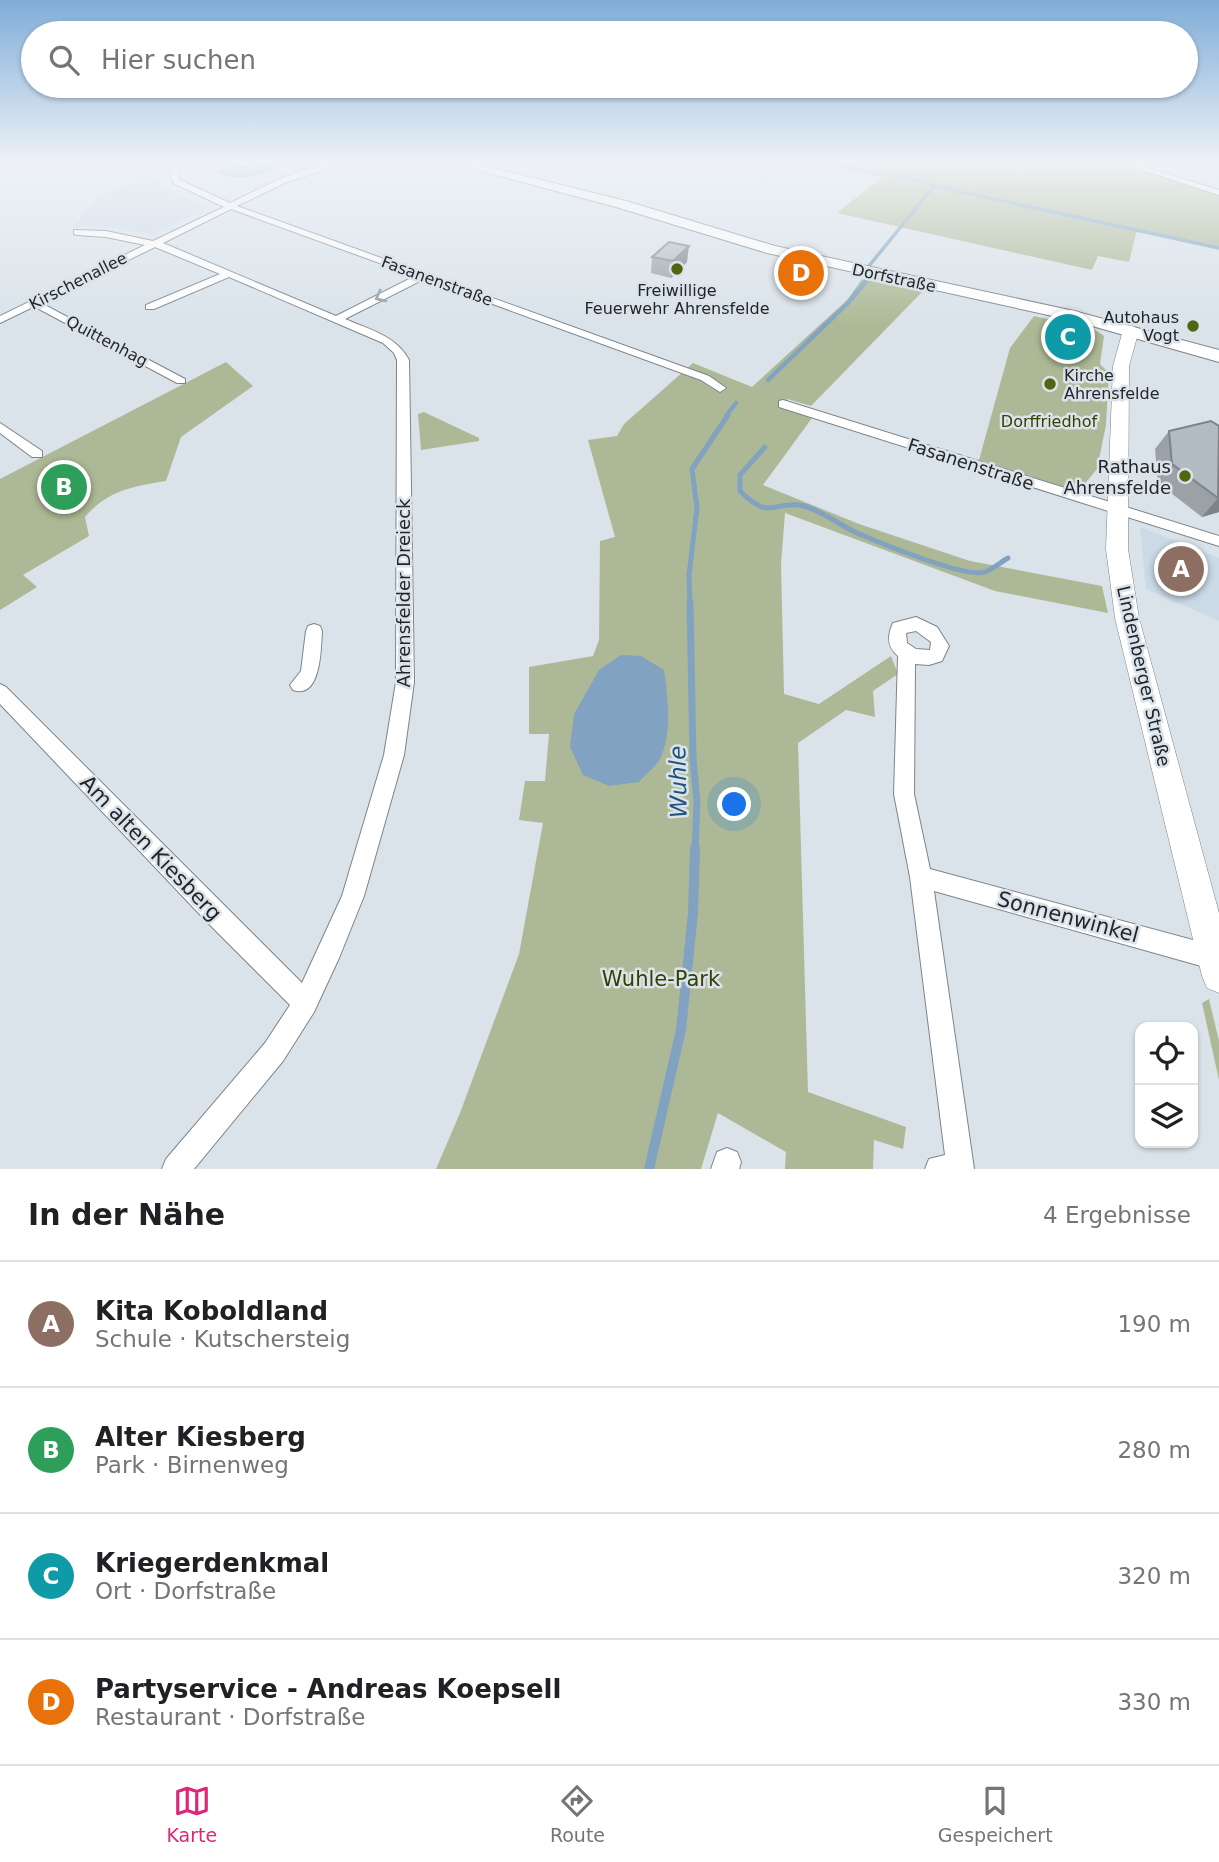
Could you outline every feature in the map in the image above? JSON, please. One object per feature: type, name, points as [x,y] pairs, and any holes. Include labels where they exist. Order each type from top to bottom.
[{"type":"main road","name":"Dorfstraße","points":[[660,216],[772,250],[1130,330],[1219,356]]},
{"type":"street","name":"Kirschenallee","points":[[0,320],[211,216]]},
{"type":"street","name":"Fasanenstraße","points":[[257,216],[705,378],[720,388]]},
{"type":"street","name":"Ahrensfelder Dreieck","points":[[77,232],[106,234],[153,243],[393,344],[403,360],[405,682],[394,755],[353,896],[305,1003],[274,1052],[176,1169]]},
{"type":"street","points":[[150,307],[228,274]]},
{"type":"street","points":[[338,319],[423,276]]},
{"type":"street","name":"Quittenhag","points":[[32,304],[181,381]]},
{"type":"street","name":"Lindenberger Straße","points":[[1130,330],[1121,366],[1117,549],[1127,618],[1217,964]]},
{"type":"street","name":"Fasanenstraße","points":[[783,404],[1219,541]]},
{"type":"street","points":[[0,427],[37,454]]},
{"type":"street","points":[[299,685],[309,674],[314,631]]},
{"type":"street","points":[[907,654],[903,783],[921,877],[958,1169],[939,1169]]},
{"type":"street","name":"Am alten Kiesberg","points":[[0,692],[305,1003]]},
{"type":"street","name":"Sonnenwinkel","points":[[921,877],[1217,964]]},
{"type":"shaded area","points":[[83,216],[192,216],[152,235],[112,227],[74,226]]},
{"type":"shaded area","points":[[1140,527],[1219,558],[1219,621],[1146,589]]},
{"type":"green space","points":[[848,216],[1219,216],[1219,249],[1137,230],[1129,262],[1098,256],[1092,270]]},
{"type":"green space","name":"Wuhle-Park","points":[[862,279],[922,292],[811,406],[787,399],[781,408],[812,418],[763,485],[859,524],[970,561],[1102,586],[1108,613],[995,591],[785,513],[781,564],[784,694],[819,704],[891,656],[898,674],[873,691],[875,717],[846,710],[798,743],[808,1092],[906,1127],[903,1149],[874,1140],[873,1169],[785,1169],[786,1152],[718,1113],[701,1169],[436,1169],[460,1113],[519,954],[543,823],[519,820],[525,781],[545,781],[549,734],[529,734],[529,667],[593,656],[599,640],[600,541],[615,537],[588,440],[617,436],[624,424],[693,363],[752,387],[847,300]]},
{"type":"green space","name":"Dorffriedhof","points":[[1034,316],[1094,329],[1104,336],[1100,364],[1109,373],[1106,425],[1097,469],[1078,492],[979,460],[1010,348]]},
{"type":"green space","points":[[226,362],[253,386],[181,437],[166,481],[121,491],[93,508],[85,517],[89,536],[23,575],[37,587],[0,610],[0,479]]},
{"type":"green space","points":[[424,412],[479,438],[479,441],[421,450],[418,414]]},
{"type":"green space","points":[[1209,999],[1219,1041],[1219,1080],[1202,1003]]},
{"type":"water","points":[[621,655],[641,656],[664,670],[668,702],[667,737],[657,764],[639,782],[609,786],[583,775],[570,747],[574,714],[599,670]]},
{"type":"building","points":[[669,242],[689,246],[673,261],[652,257]]},
{"type":"building","points":[[1211,421],[1219,426],[1218,498],[1172,464],[1169,431]]},
{"type":"waterway","name":"Wuhle","points":[[869,266],[910,216]]},
{"type":"waterway","points":[[1070,216],[1219,248]]},
{"type":"waterway","name":"Wuhle","points":[[768,380],[848,303],[866,281]]},
{"type":"waterway","name":"Wuhle","points":[[726,416],[736,403]]},
{"type":"waterway","name":"Wuhle","points":[[690,604],[689,575],[697,508],[692,469],[728,415]]},
{"type":"waterway","points":[[765,447],[740,475],[740,491],[759,506],[804,506],[868,538],[960,570],[985,572],[1008,558]]},
{"type":"waterway","name":"Wuhle","points":[[690,603],[693,758],[697,803],[695,850]]},
{"type":"waterway","name":"Wuhle","points":[[649,1169],[681,1030],[693,913],[695,848]]},
{"type":"place","name":"Freiwillige Feuerwehr Ahrensfelde","points":[[677,269]]},
{"type":"place","name":"Partyservice - Andreas Koepsell","points":[[801,273]]},
{"type":"place","name":"Autohaus Vogt","points":[[1193,326]]},
{"type":"place","name":"Kriegerdenkmal","points":[[1068,337]]},
{"type":"place","name":"Kirche Ahrensfelde","points":[[1050,384]]},
{"type":"place","name":"Rathaus Ahrensfelde","points":[[1185,476]]},
{"type":"place","name":"Alter Kiesberg","points":[[64,487]]},
{"type":"place","name":"Kita Koboldland","points":[[1181,569]]}]
